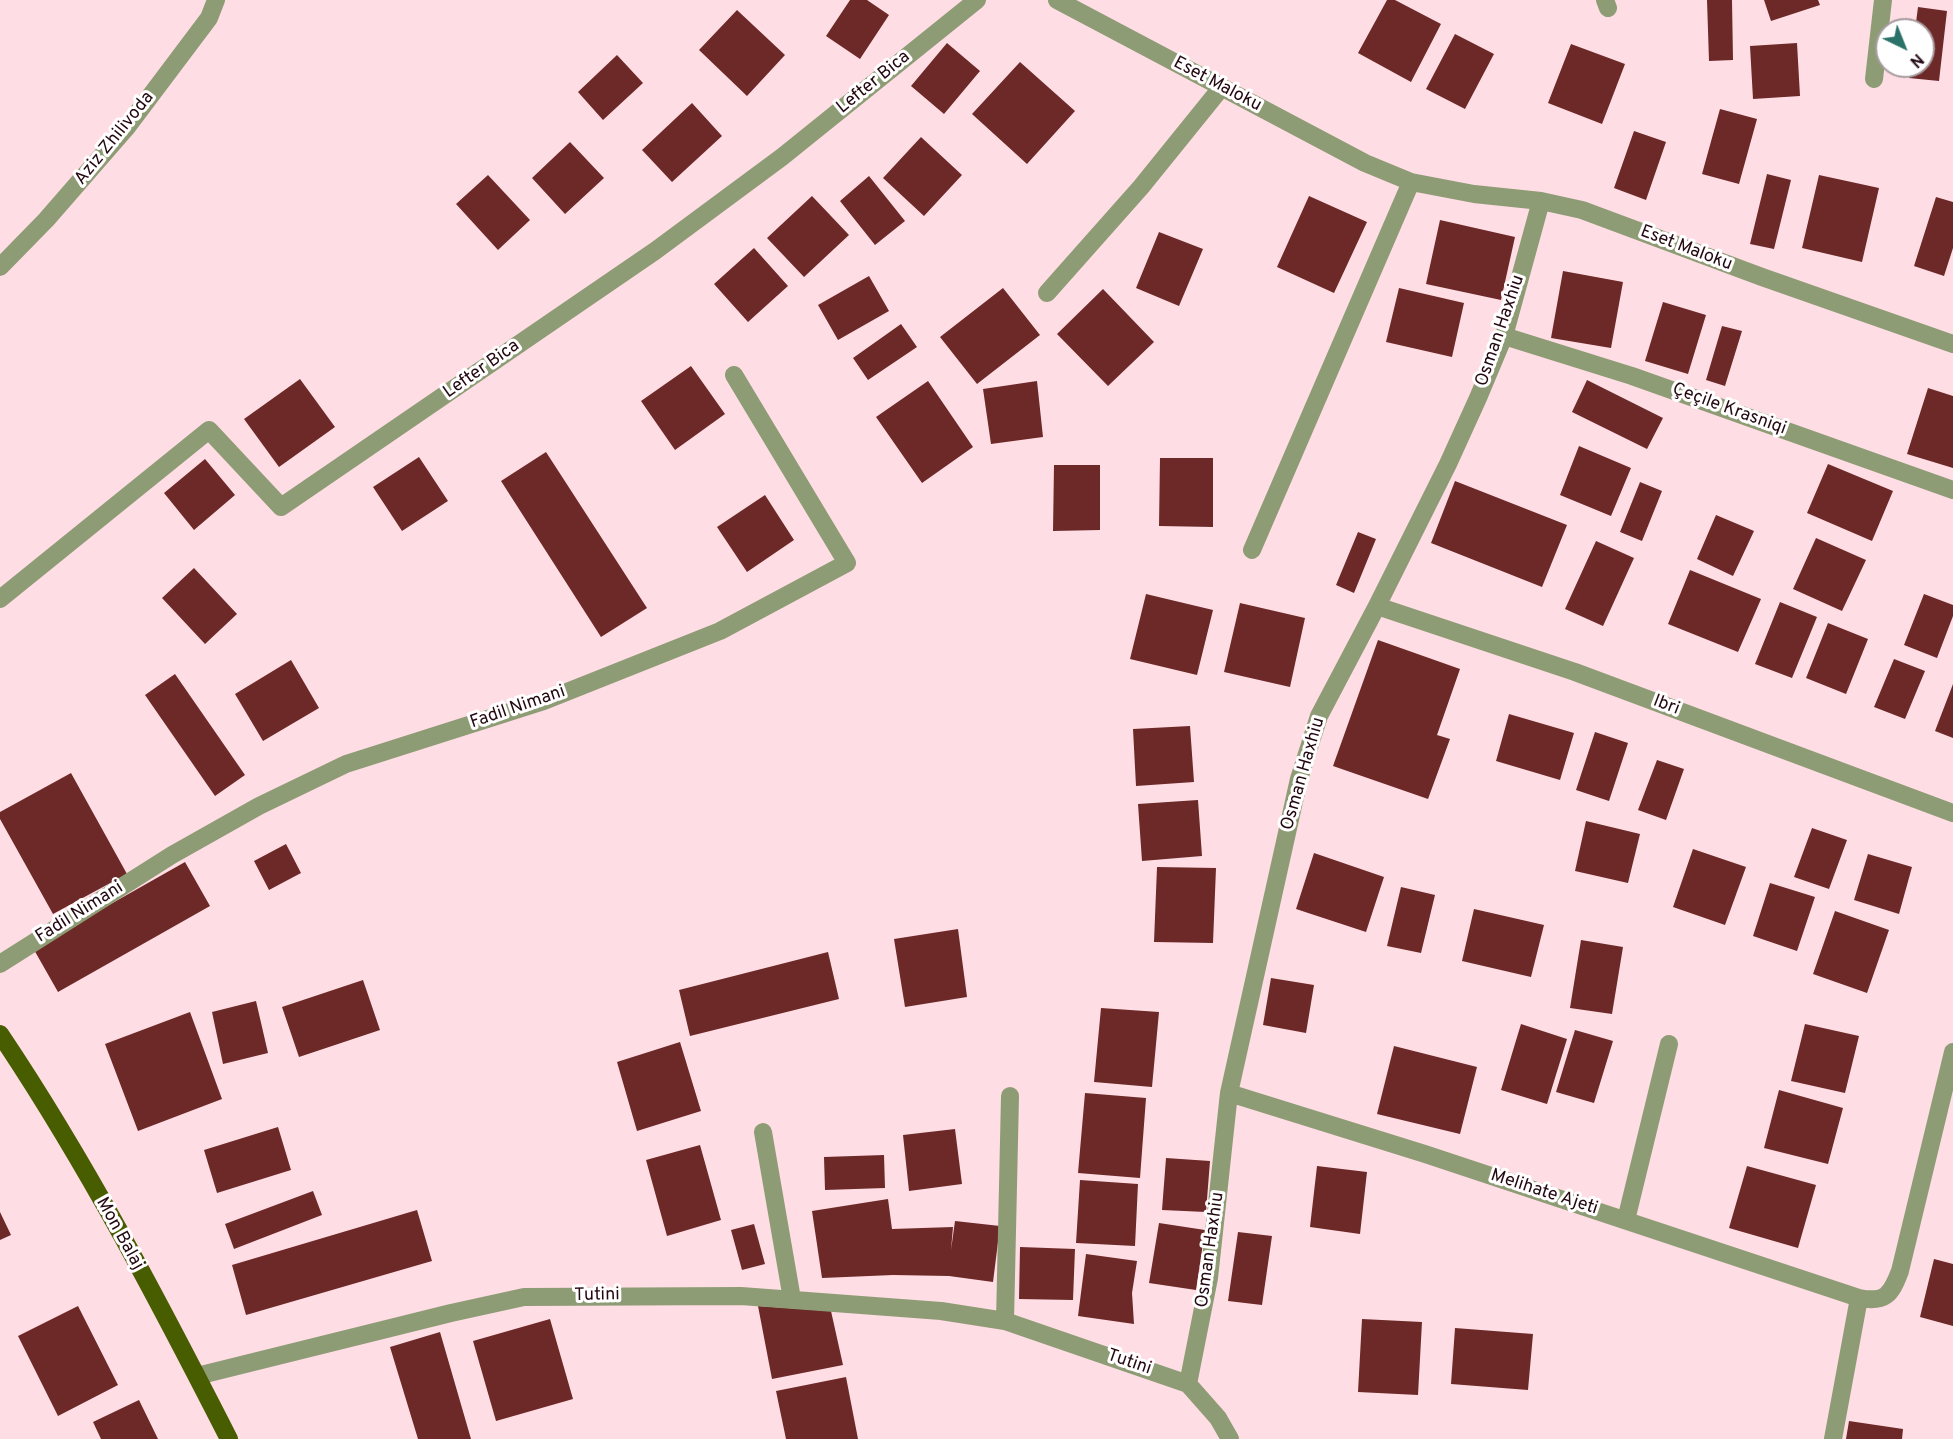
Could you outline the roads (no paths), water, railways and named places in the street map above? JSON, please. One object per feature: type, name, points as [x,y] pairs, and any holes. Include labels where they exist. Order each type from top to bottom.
[{"type":"main road","name":"Mon Balaj","points":[[0,1034],[60,1129],[197,1376],[229,1439]]},
{"type":"street","name":"Aziz Zhilivoda","points":[[0,267],[46,220],[127,128],[209,18],[216,0]]},
{"type":"street","name":"Lefter Bica","points":[[0,599],[209,430],[281,507],[655,251],[782,157],[977,0]]},
{"type":"street","name":"Eset Maloku","points":[[1057,0],[1365,163],[1411,182],[1474,194],[1541,201],[1582,210],[1762,277],[1953,344]]},
{"type":"street","points":[[1874,80],[1883,0]]},
{"type":"street","points":[[1047,293],[1141,187],[1221,88]]},
{"type":"street","points":[[1252,550],[1411,182]]},
{"type":"street","name":"Osman Haxhiu","points":[[1188,1384],[1209,1278],[1228,1093],[1299,779],[1319,716],[1448,464],[1503,336],[1541,201]]},
{"type":"street","name":"Çeçile Krasniqi","points":[[1503,336],[1632,376],[1953,490]]},
{"type":"street","name":"Fadil Nimani","points":[[0,964],[172,855],[259,806],[346,764],[544,701],[720,631],[847,563],[734,375]]},
{"type":"street","name":"Ibri","points":[[1377,606],[1575,672],[1953,813]]},
{"type":"street","points":[[1626,1220],[1669,1044]]},
{"type":"street","name":"Melihate Ajeti","points":[[1228,1093],[1425,1154],[1859,1298],[1874,1301],[1886,1297],[1894,1287],[1900,1271],[1953,1052]]},
{"type":"street","points":[[1005,1321],[1010,1096]]},
{"type":"street","points":[[763,1132],[792,1299]]},
{"type":"street","name":"Tutini","points":[[197,1376],[524,1297],[741,1296],[792,1299],[941,1311],[1005,1321],[1188,1384],[1218,1418],[1230,1439]]},
{"type":"street","points":[[1833,1439],[1859,1298]]}]
